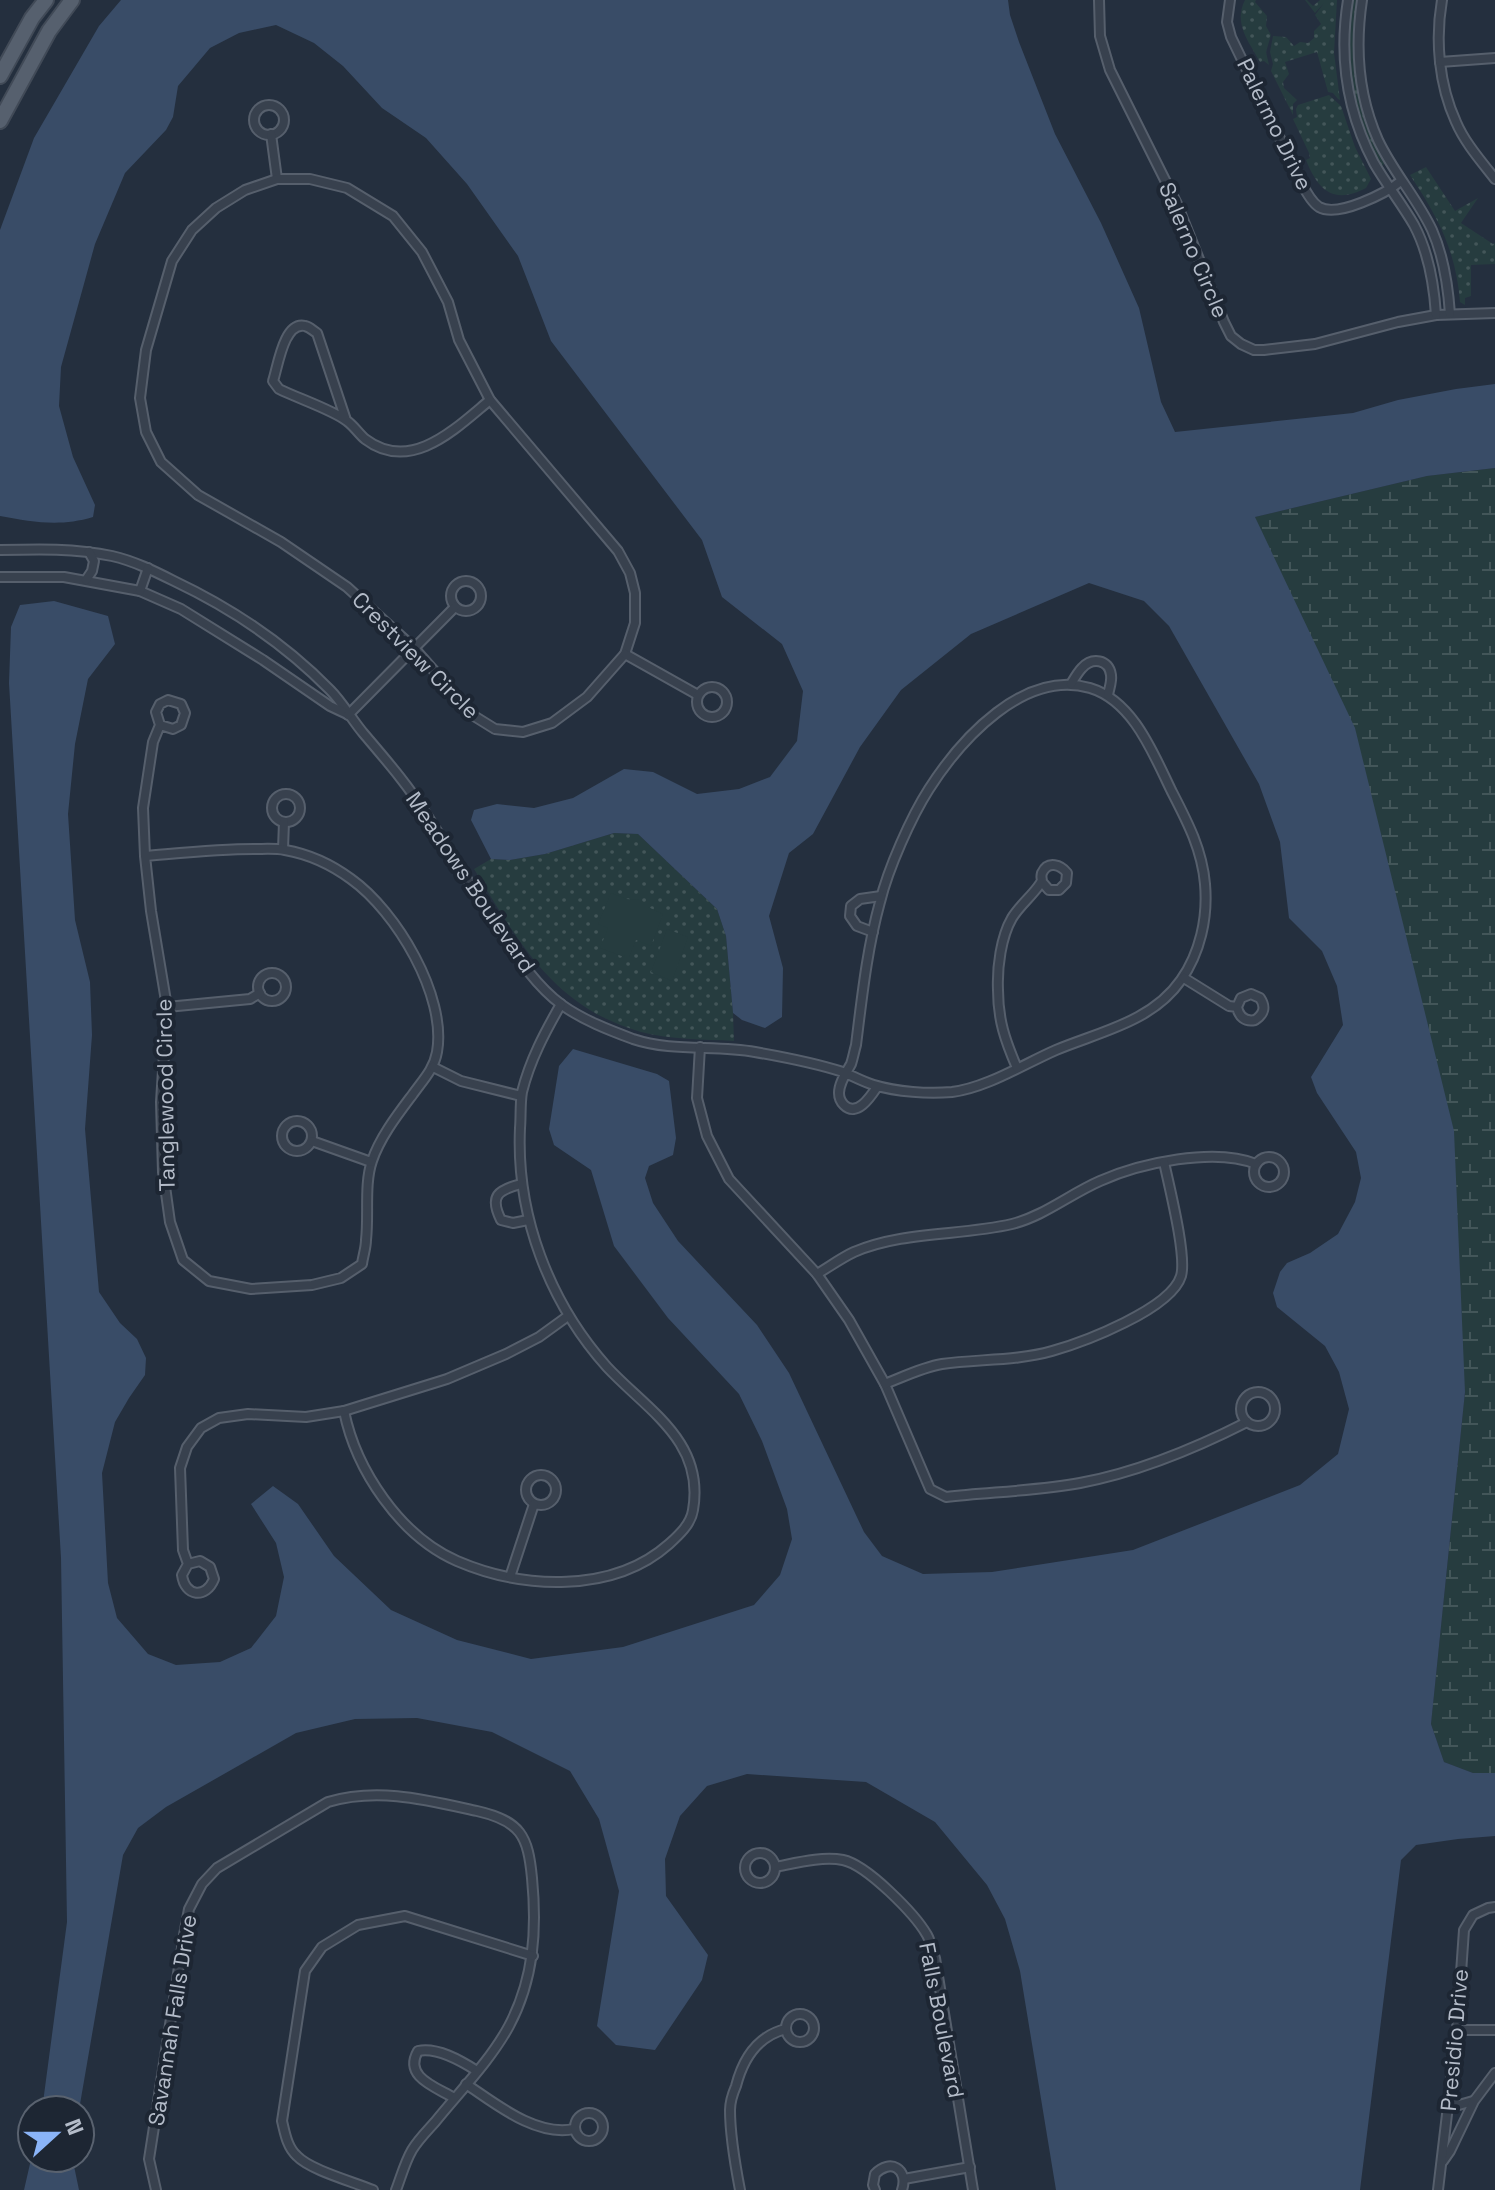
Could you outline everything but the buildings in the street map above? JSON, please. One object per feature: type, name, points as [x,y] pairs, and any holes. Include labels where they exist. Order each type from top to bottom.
[{"type":"main road","points":[[0,76],[32,18],[46,0]]},
{"type":"main road","points":[[0,121],[49,31],[72,0]]},
{"type":"street","name":"Salerno Circle","points":[[1099,0],[1100,36],[1110,70],[1177,204],[1224,322],[1235,340],[1246,347],[1264,350],[1328,341],[1436,315],[1495,313]]},
{"type":"street","name":"Palermo Drive","points":[[1230,0],[1227,22],[1231,37],[1312,200],[1321,208],[1333,209],[1376,197],[1401,181]]},
{"type":"street","points":[[1348,0],[1344,54],[1350,96],[1365,145],[1422,242],[1431,274],[1436,315]]},
{"type":"street","points":[[1362,0],[1357,42],[1361,81],[1377,137],[1437,242],[1447,283],[1450,314]]},
{"type":"street","points":[[1442,0],[1438,38],[1447,95],[1456,123],[1495,179]]},
{"type":"street","points":[[1440,62],[1495,58]]},
{"type":"street","points":[[271,134],[277,179]]},
{"type":"street","name":"Crestview Circle","points":[[277,179],[310,179],[347,188],[393,216],[422,252],[448,302],[459,340],[490,400],[618,551],[630,573],[635,593],[635,623],[625,654],[587,697],[552,723],[523,732],[495,729],[474,716],[414,648],[347,587],[281,542],[198,495],[161,462],[146,432],[140,398],[146,350],[172,261],[192,230],[216,208],[245,190],[277,179]]},
{"type":"street","points":[[346,420],[317,333],[304,326],[295,327],[287,334],[273,381],[279,389],[346,420],[367,440],[394,452],[423,449],[445,436],[490,400]]},
{"type":"street","name":"Meadows Boulevard","points":[[0,550],[89,552],[117,557],[148,568],[238,615],[310,670],[336,695],[348,715],[397,771],[518,958],[561,1004],[605,1028],[641,1042],[746,1050],[781,1056],[845,1073],[877,1087],[954,1092],[984,1083],[1064,1047],[1124,1025],[1150,1010],[1184,978],[1200,941],[1206,911],[1202,859],[1195,837],[1144,737],[1108,695]]},
{"type":"street","points":[[86,580],[94,561],[89,552]]},
{"type":"street","points":[[140,591],[148,568]]},
{"type":"street","name":"Meadows Boulevard","points":[[0,577],[23,575],[86,580],[140,591],[181,609],[348,715]]},
{"type":"street","points":[[348,715],[455,607]]},
{"type":"street","points":[[625,654],[698,695]]},
{"type":"street","points":[[877,1087],[864,1105],[850,1109],[844,1105],[839,1092],[856,1045],[881,896],[927,792],[952,757],[996,712],[1038,690],[1071,684],[1108,695],[1111,672],[1107,665],[1092,661],[1083,666],[1071,684]]},
{"type":"street","name":"Tanglewood Circle","points":[[145,856],[235,849],[283,849],[320,861],[352,879],[379,905],[422,971],[439,1034],[437,1053],[433,1067],[389,1128],[371,1162],[362,1264],[341,1278],[312,1285],[251,1289],[209,1281],[183,1260],[170,1222],[163,1172],[161,1102],[167,1007],[151,911],[145,856],[143,808],[153,742],[160,725]]},
{"type":"street","points":[[283,849],[284,822]]},
{"type":"street","points":[[1017,1068],[1002,1031],[998,989],[1002,944],[1012,918],[1042,882]]},
{"type":"street","points":[[873,932],[857,926],[850,916],[851,906],[860,899],[881,896]]},
{"type":"street","points":[[1184,978],[1229,1006],[1237,1007]]},
{"type":"street","points":[[167,1007],[250,999],[260,993]]},
{"type":"street","points":[[344,1411],[348,1431],[375,1488],[396,1514],[425,1541],[456,1560],[510,1577],[553,1583],[600,1577],[632,1568],[655,1556],[687,1524],[693,1511],[694,1477],[686,1452],[674,1432],[607,1366],[568,1316],[543,1263],[528,1220],[521,1184],[521,1096],[540,1040],[561,1004]]},
{"type":"street","points":[[700,1047],[697,1098],[707,1136],[729,1179],[817,1274],[849,1320],[885,1384],[930,1489],[946,1497],[1080,1483],[1153,1463],[1247,1422]]},
{"type":"street","points":[[433,1067],[461,1081],[521,1096]]},
{"type":"street","points":[[312,1141],[371,1162]]},
{"type":"street","points":[[817,1274],[854,1252],[888,1242],[1013,1224],[1041,1213],[1099,1181],[1136,1168],[1213,1157],[1243,1159],[1256,1164]]},
{"type":"street","points":[[885,1384],[939,1364],[1050,1351],[1101,1333],[1156,1306],[1175,1289],[1182,1274],[1182,1258],[1164,1162]]},
{"type":"street","points":[[521,1184],[504,1188],[496,1198],[495,1207],[501,1220],[513,1223],[528,1220]]},
{"type":"street","points":[[188,1564],[200,1561],[210,1567],[214,1579],[208,1590],[196,1593],[185,1587],[182,1575],[188,1564],[183,1550],[180,1468],[187,1447],[201,1428],[219,1418],[248,1414],[306,1417],[344,1411],[447,1379],[506,1354],[539,1337],[568,1316]]},
{"type":"street","points":[[1259,1392],[1269,1396],[1275,1405],[1271,1420],[1262,1426],[1247,1422],[1241,1412],[1243,1400],[1259,1392]]},
{"type":"street","points":[[510,1577],[534,1504]]},
{"type":"street","name":"Savannah Falls Drive","points":[[156,2190],[149,2159],[189,1909],[202,1884],[217,1868],[328,1802],[346,1797],[390,1795],[414,1797],[503,1818],[526,1840],[536,1916],[533,1956],[520,2001],[508,2027],[477,2071],[411,2151],[396,2190]]},
{"type":"street","name":"Falls Boulevard","points":[[775,1867],[819,1860],[844,1860],[866,1871],[913,1916],[928,1937],[935,1958],[973,2190]]},
{"type":"street","name":"Presidio Drive","points":[[1438,2190],[1457,2030],[1464,1930],[1473,1915],[1495,1907]]},
{"type":"street","points":[[373,2190],[311,2165],[296,2156],[286,2139],[282,2121],[305,1971],[322,1947],[358,1925],[405,1916],[533,1956]]},
{"type":"street","points":[[740,2190],[730,2107],[741,2065],[758,2043],[786,2029]]},
{"type":"street","points":[[1457,2030],[1495,2030]]},
{"type":"street","points":[[454,2098],[418,2077],[413,2068],[413,2059],[418,2051],[429,2049],[477,2071]]},
{"type":"street","points":[[1442,2161],[1474,2101],[1495,2073]]},
{"type":"street","points":[[466,2084],[532,2124],[562,2131],[574,2129]]},
{"type":"street","points":[[1449,2104],[1474,2101]]},
{"type":"street","points":[[875,2190],[875,2174],[883,2167],[894,2167],[903,2174],[902,2190]]},
{"type":"street","points":[[904,2179],[970,2167]]},
{"type":"green space","points":[[1245,0],[1256,0],[1267,16],[1266,26],[1271,35],[1266,52],[1269,65],[1260,62],[1244,32],[1241,17]]},
{"type":"green space","points":[[1305,0],[1313,6],[1320,0],[1337,0],[1334,53],[1340,100],[1328,92],[1317,52],[1285,62],[1289,74],[1283,82],[1284,88],[1297,100],[1293,104],[1293,115],[1271,71],[1270,52],[1273,36],[1286,37],[1294,46],[1300,42],[1308,43],[1314,38],[1314,31],[1321,24],[1315,15],[1324,3],[1315,13]]},
{"type":"green space","points":[[1351,0],[1357,0],[1354,44],[1358,83],[1368,122],[1385,162],[1382,167],[1365,134],[1355,101],[1348,35]]},
{"type":"green space","points":[[1329,95],[1341,106],[1355,147],[1371,179],[1366,188],[1354,193],[1336,195],[1322,187],[1306,160],[1310,158],[1309,153],[1293,119],[1297,117],[1298,105]]},
{"type":"green space","points":[[1426,167],[1455,211],[1478,198],[1461,223],[1495,243],[1495,264],[1471,265],[1471,296],[1465,298],[1465,305],[1460,302],[1444,235],[1410,175]]},
{"type":"green space","points":[[1495,468],[1495,1773],[1473,1773],[1444,1762],[1431,1724],[1465,1392],[1255,517],[1427,476]]},
{"type":"green space","points":[[614,833],[638,834],[717,909],[726,936],[734,1041],[652,1035],[610,1021],[584,1006],[561,988],[523,946],[474,869],[491,859],[510,860],[545,854]]},
{"type":"green space","points":[[611,893],[640,900],[663,914],[651,946],[636,940],[629,957],[600,948],[608,928],[598,924]]},
{"type":"green space","points":[[667,929],[688,937],[672,981],[651,972]]},
{"type":"water","points":[[121,0],[1008,0],[1019,42],[1055,134],[1101,223],[1139,308],[1161,402],[1175,432],[1353,413],[1398,400],[1495,384],[1495,468],[1427,476],[1255,517],[1355,728],[1454,1131],[1465,1392],[1431,1724],[1444,1762],[1473,1773],[1495,1773],[1495,1836],[1416,1845],[1401,1860],[1360,2190],[1056,2190],[1020,1971],[1005,1919],[987,1885],[935,1822],[866,1782],[747,1774],[707,1786],[680,1816],[665,1859],[666,1896],[708,1955],[702,1980],[655,2050],[616,2045],[597,2026],[619,1891],[599,1819],[570,1771],[492,1732],[417,1718],[355,1719],[296,1733],[166,1807],[138,1828],[123,1855],[82,2094],[44,2094],[67,1922],[61,1558],[9,683],[11,627],[20,605],[54,601],[108,616],[115,644],[88,679],[75,744],[68,814],[75,920],[90,982],[92,1035],[85,1129],[99,1292],[120,1323],[137,1339],[146,1358],[145,1375],[115,1422],[102,1473],[108,1583],[117,1618],[148,1654],[176,1665],[220,1662],[251,1648],[276,1616],[284,1577],[276,1543],[251,1504],[273,1486],[298,1504],[334,1556],[391,1610],[457,1640],[531,1659],[623,1647],[754,1605],[780,1575],[792,1539],[787,1509],[762,1441],[739,1394],[668,1318],[614,1246],[591,1170],[554,1145],[549,1129],[559,1066],[573,1049],[657,1074],[669,1081],[676,1138],[673,1155],[649,1166],[645,1178],[653,1203],[678,1241],[757,1325],[789,1373],[864,1532],[882,1556],[923,1574],[992,1572],[1133,1550],[1300,1485],[1338,1454],[1349,1409],[1339,1372],[1325,1346],[1277,1307],[1273,1293],[1280,1272],[1287,1263],[1310,1253],[1338,1234],[1355,1202],[1361,1178],[1356,1152],[1317,1093],[1311,1077],[1343,1025],[1337,986],[1322,951],[1289,918],[1280,842],[1259,784],[1169,626],[1144,601],[1089,583],[971,634],[901,690],[860,747],[813,834],[789,853],[769,916],[783,968],[782,1017],[765,1028],[742,1020],[733,1013],[726,936],[717,909],[638,834],[614,833],[545,854],[510,860],[491,859],[471,820],[474,810],[497,804],[534,808],[573,798],[624,769],[653,772],[697,794],[739,789],[770,777],[797,741],[803,691],[782,644],[722,597],[702,540],[551,341],[518,256],[467,184],[426,138],[382,108],[343,66],[314,43],[276,25],[239,33],[210,48],[178,86],[173,117],[166,130],[125,173],[95,244],[61,367],[59,406],[73,457],[95,505],[93,517],[58,523],[0,516],[0,230],[34,138],[99,26]]},
{"type":"water","points":[[28,2174],[76,2174],[79,2190],[24,2190]]}]
